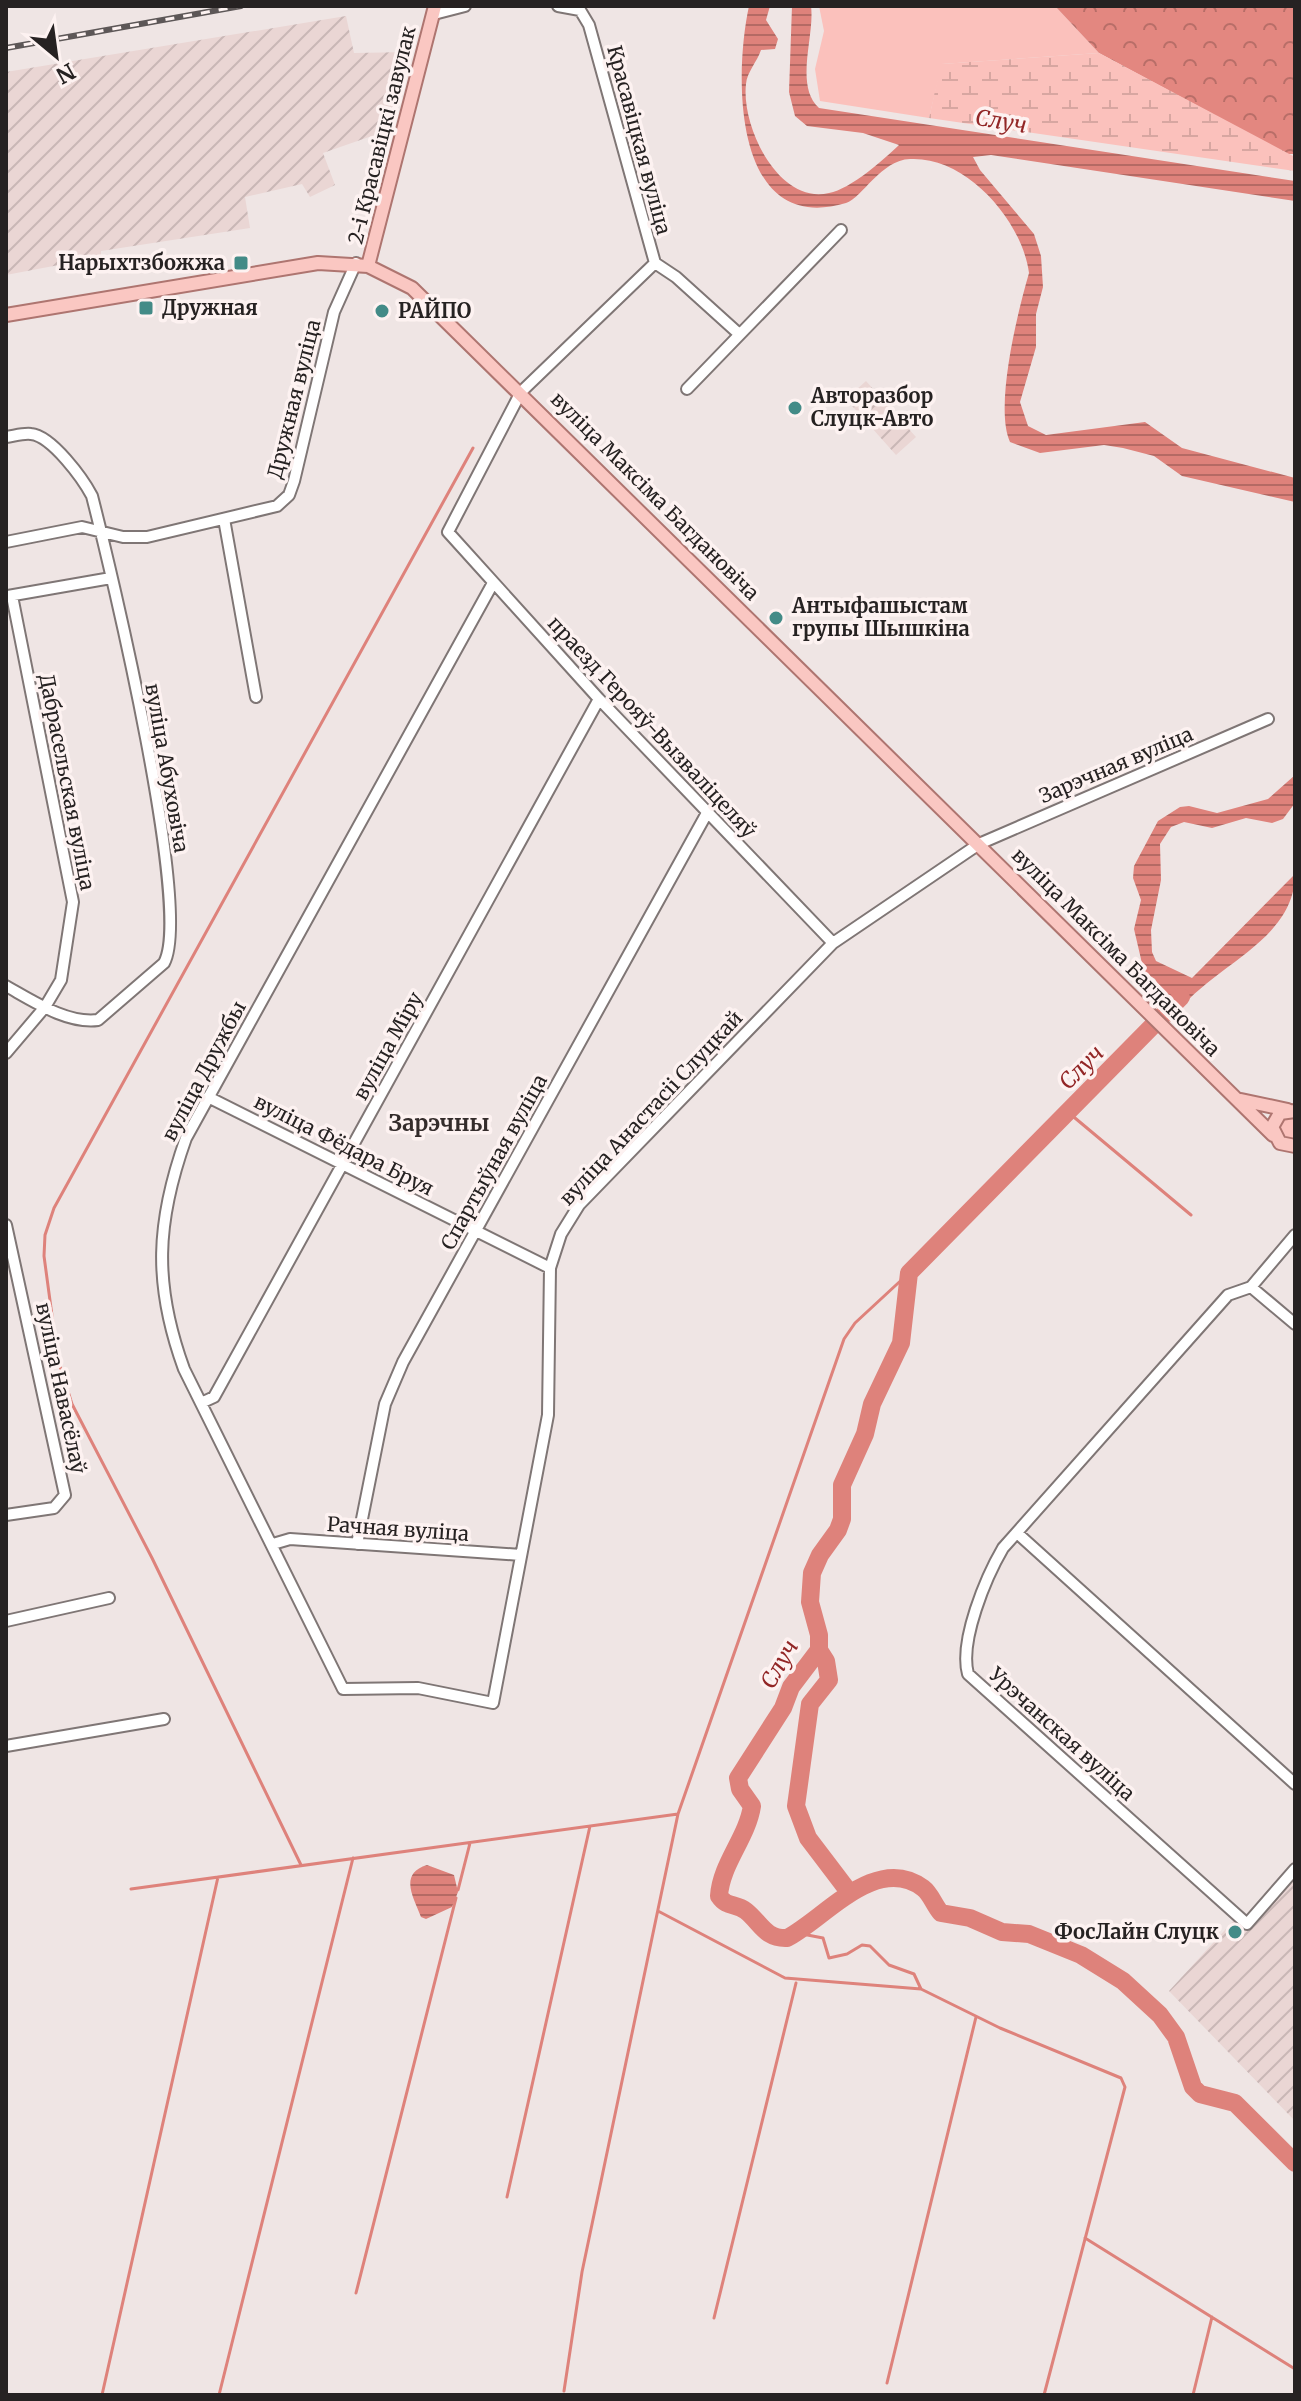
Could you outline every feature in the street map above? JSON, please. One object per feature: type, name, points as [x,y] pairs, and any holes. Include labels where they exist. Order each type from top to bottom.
[{"type":"main road","name":"2-і Красавіцкі завулак","points":[[362,264],[434,10]]},
{"type":"main road","name":"вуліца Максіма Багдановіча","points":[[6,315],[290,266],[362,264],[412,288],[521,392],[1231,1095],[1289,1146]]},
{"type":"main road","name":"вуліца Максіма Багдановіча","points":[[1231,1095],[1257,1106],[1293,1110]]},
{"type":"main road","points":[[1273,1135],[1275,1119],[1293,1110]]},
{"type":"main road","points":[[1289,1146],[1295,1157]]},
{"type":"street","points":[[434,10],[465,6]]},
{"type":"street","name":"Красавіцкая вуліца","points":[[448,532],[521,392],[655,263],[627,174],[589,25],[580,10],[558,6]]},
{"type":"street","points":[[687,389],[841,230]]},
{"type":"street","points":[[655,263],[676,277],[738,333]]},
{"type":"street","name":"Дружная вуліца","points":[[6,542],[82,527],[102,534],[147,537],[277,506],[289,495],[334,312],[362,264]]},
{"type":"street","name":"вуліца Абуховіча","points":[[6,437],[34,433],[47,441],[81,477],[92,496],[162,822],[172,924],[171,951],[149,979],[98,1020],[85,1021],[45,1007]]},
{"type":"street","points":[[224,519],[256,697]]},
{"type":"street","name":"праезд Герояў-Вызваліцеляў","points":[[448,532],[599,699],[833,943]]},
{"type":"street","points":[[9,596],[111,578]]},
{"type":"street","name":"вуліца Дружбы","points":[[493,583],[186,1138],[173,1174],[163,1219],[160,1255],[162,1293],[170,1332],[201,1403],[343,1689],[418,1688],[493,1703]]},
{"type":"street","name":"Дабрасельская вуліца","points":[[6,1053],[45,1007],[61,980],[73,902],[9,596]]},
{"type":"street","name":"вуліца Міру","points":[[201,1403],[214,1397],[599,699]]},
{"type":"street","name":"Зарэчная вуліца","points":[[833,943],[979,844],[1268,719]]},
{"type":"street","name":"Спартыўная вуліца","points":[[357,1544],[385,1404],[403,1362],[707,813]]},
{"type":"street","name":"вуліца Анастасіі Слуцкай","points":[[493,1703],[548,1415],[550,1268],[561,1234],[579,1205],[833,943]]},
{"type":"street","points":[[6,986],[45,1007]]},
{"type":"street","name":"вуліца Фёдара Бруя","points":[[208,1097],[550,1268]]},
{"type":"street","name":"вуліца Навасёлаў","points":[[6,1225],[65,1495],[54,1508],[6,1515]]},
{"type":"street","name":"Урэчанская вуліца","points":[[1295,1235],[1251,1287],[1228,1295],[1017,1533],[991,1567],[965,1653],[968,1674],[1247,1924],[1295,1869]]},
{"type":"street","points":[[1251,1287],[1295,1324]]},
{"type":"street","points":[[1017,1533],[1295,1784]]},
{"type":"street","name":"Рачная вуліца","points":[[273,1544],[290,1539],[521,1555]]},
{"type":"street","points":[[6,1621],[109,1598]]},
{"type":"street","points":[[6,1746],[164,1719]]},
{"type":"shaded area","points":[[749,6],[770,6],[766,20],[778,39],[775,49],[761,50],[748,75],[746,101],[750,120],[766,159],[779,175],[794,187],[811,193],[829,193],[847,186],[899,145],[863,133],[807,126],[795,116],[789,92],[792,6],[811,6],[808,87],[819,108],[1295,181],[1295,201],[991,155],[973,157],[980,170],[1034,234],[1041,256],[1043,287],[1036,314],[1036,347],[1020,402],[1028,426],[1046,435],[1145,422],[1182,448],[1295,478],[1295,502],[1182,476],[1154,456],[1123,448],[1104,445],[1040,453],[1010,442],[1006,426],[1006,383],[1029,273],[1015,233],[1003,213],[971,180],[952,168],[931,161],[900,161],[881,172],[846,203],[808,207],[781,196],[761,174],[749,143],[743,108],[744,36]]},
{"type":"shaded area","points":[[346,16],[354,53],[411,52],[389,130],[323,153],[335,185],[310,197],[302,184],[245,197],[250,228],[101,251],[101,257],[6,275],[6,72]]},
{"type":"shaded area","points":[[866,381],[916,437],[896,455],[846,399]]},
{"type":"shaded area","points":[[1295,775],[1295,803],[1283,819],[1272,823],[1246,818],[1212,828],[1184,822],[1171,827],[1160,844],[1161,880],[1151,930],[1152,952],[1156,961],[1192,978],[1295,874],[1291,899],[1280,919],[1264,938],[1185,1003],[1171,1022],[1152,1003],[1160,988],[1155,979],[1144,972],[1134,929],[1141,900],[1133,878],[1134,866],[1158,821],[1180,807],[1189,806],[1217,813],[1268,799]]},
{"type":"shaded area","points":[[427,1865],[454,1875],[458,1892],[452,1907],[426,1919],[421,1917],[410,1887],[413,1874]]},
{"type":"shaded area","points":[[1295,1873],[1295,2121],[1169,1991],[1235,1919],[1246,1929]]},
{"type":"green space","points":[[819,6],[1055,6],[1099,53],[942,64],[929,118],[820,101],[815,69],[824,31]]},
{"type":"green space","points":[[1055,6],[1295,6],[1295,154],[1287,154],[1099,53]]},
{"type":"green space","points":[[1099,53],[1295,157],[1295,171],[929,118],[941,64]]},
{"type":"green space","points":[[1295,1116],[1295,1141],[1282,1138],[1278,1126],[1285,1117]]},
{"type":"waterway","points":[[301,1865],[152,1558],[72,1404],[58,1360],[44,1256],[45,1235],[54,1208],[473,448]]},
{"type":"waterway","name":"Случ","points":[[1181,997],[909,1273],[901,1343],[872,1404],[865,1434],[842,1485],[842,1519],[838,1530],[820,1555],[812,1573],[810,1602],[819,1635],[819,1650],[791,1687],[783,1708],[738,1778],[740,1789],[752,1806],[745,1829],[724,1873],[719,1896],[746,1911],[768,1933],[787,1938],[869,1883],[887,1878],[905,1879],[926,1890],[941,1913],[970,1918],[1002,1932],[1029,1934],[1081,1955],[1123,1981],[1160,2015],[1176,2037],[1193,2087],[1200,2094],[1235,2103],[1295,2163]]},
{"type":"waterway","points":[[1069,1113],[1191,1215]]},
{"type":"waterway","points":[[564,2391],[582,2272],[678,1814],[844,1339],[855,1323],[909,1273]]},
{"type":"waterway","points":[[819,1650],[826,1661],[829,1680],[810,1704],[796,1806],[808,1838],[849,1892]]},
{"type":"waterway","points":[[131,1889],[678,1814]]},
{"type":"waterway","points":[[507,2197],[590,1826]]},
{"type":"waterway","points":[[458,1890],[470,1843]]},
{"type":"waterway","points":[[219,2395],[353,1858]]},
{"type":"waterway","points":[[102,2395],[218,1877]]},
{"type":"waterway","points":[[356,2293],[456,1898]]},
{"type":"waterway","points":[[658,1911],[785,1978],[921,1989],[1000,2028],[1121,2078],[1125,2087],[1044,2395]]},
{"type":"waterway","points":[[797,1933],[823,1938],[829,1958],[847,1954],[862,1945],[870,1946],[889,1965],[914,1974],[921,1989]]},
{"type":"waterway","points":[[714,2318],[796,1983]]},
{"type":"waterway","points":[[887,2383],[976,2017]]},
{"type":"waterway","points":[[1085,2238],[1295,2369]]},
{"type":"waterway","points":[[1193,2395],[1212,2317]]},
{"type":"railway","points":[[6,48],[241,6]]},
{"type":"place","name":"Нарыхтзбожжа","points":[[241,263]]},
{"type":"place","name":"Дружная","points":[[146,308]]},
{"type":"place","name":"РАЙПО","points":[[382,311]]},
{"type":"place","name":"Авторазбор Слуцк-Авто","points":[[795,408]]},
{"type":"place","name":"Антыфашыстам групы Шышкіна","points":[[776,618]]},
{"type":"place","name":"ФосЛайн Слуцк","points":[[1235,1932]]},
{"type":"district","name":"Зарэчны","points":[[439,1123]]}]
